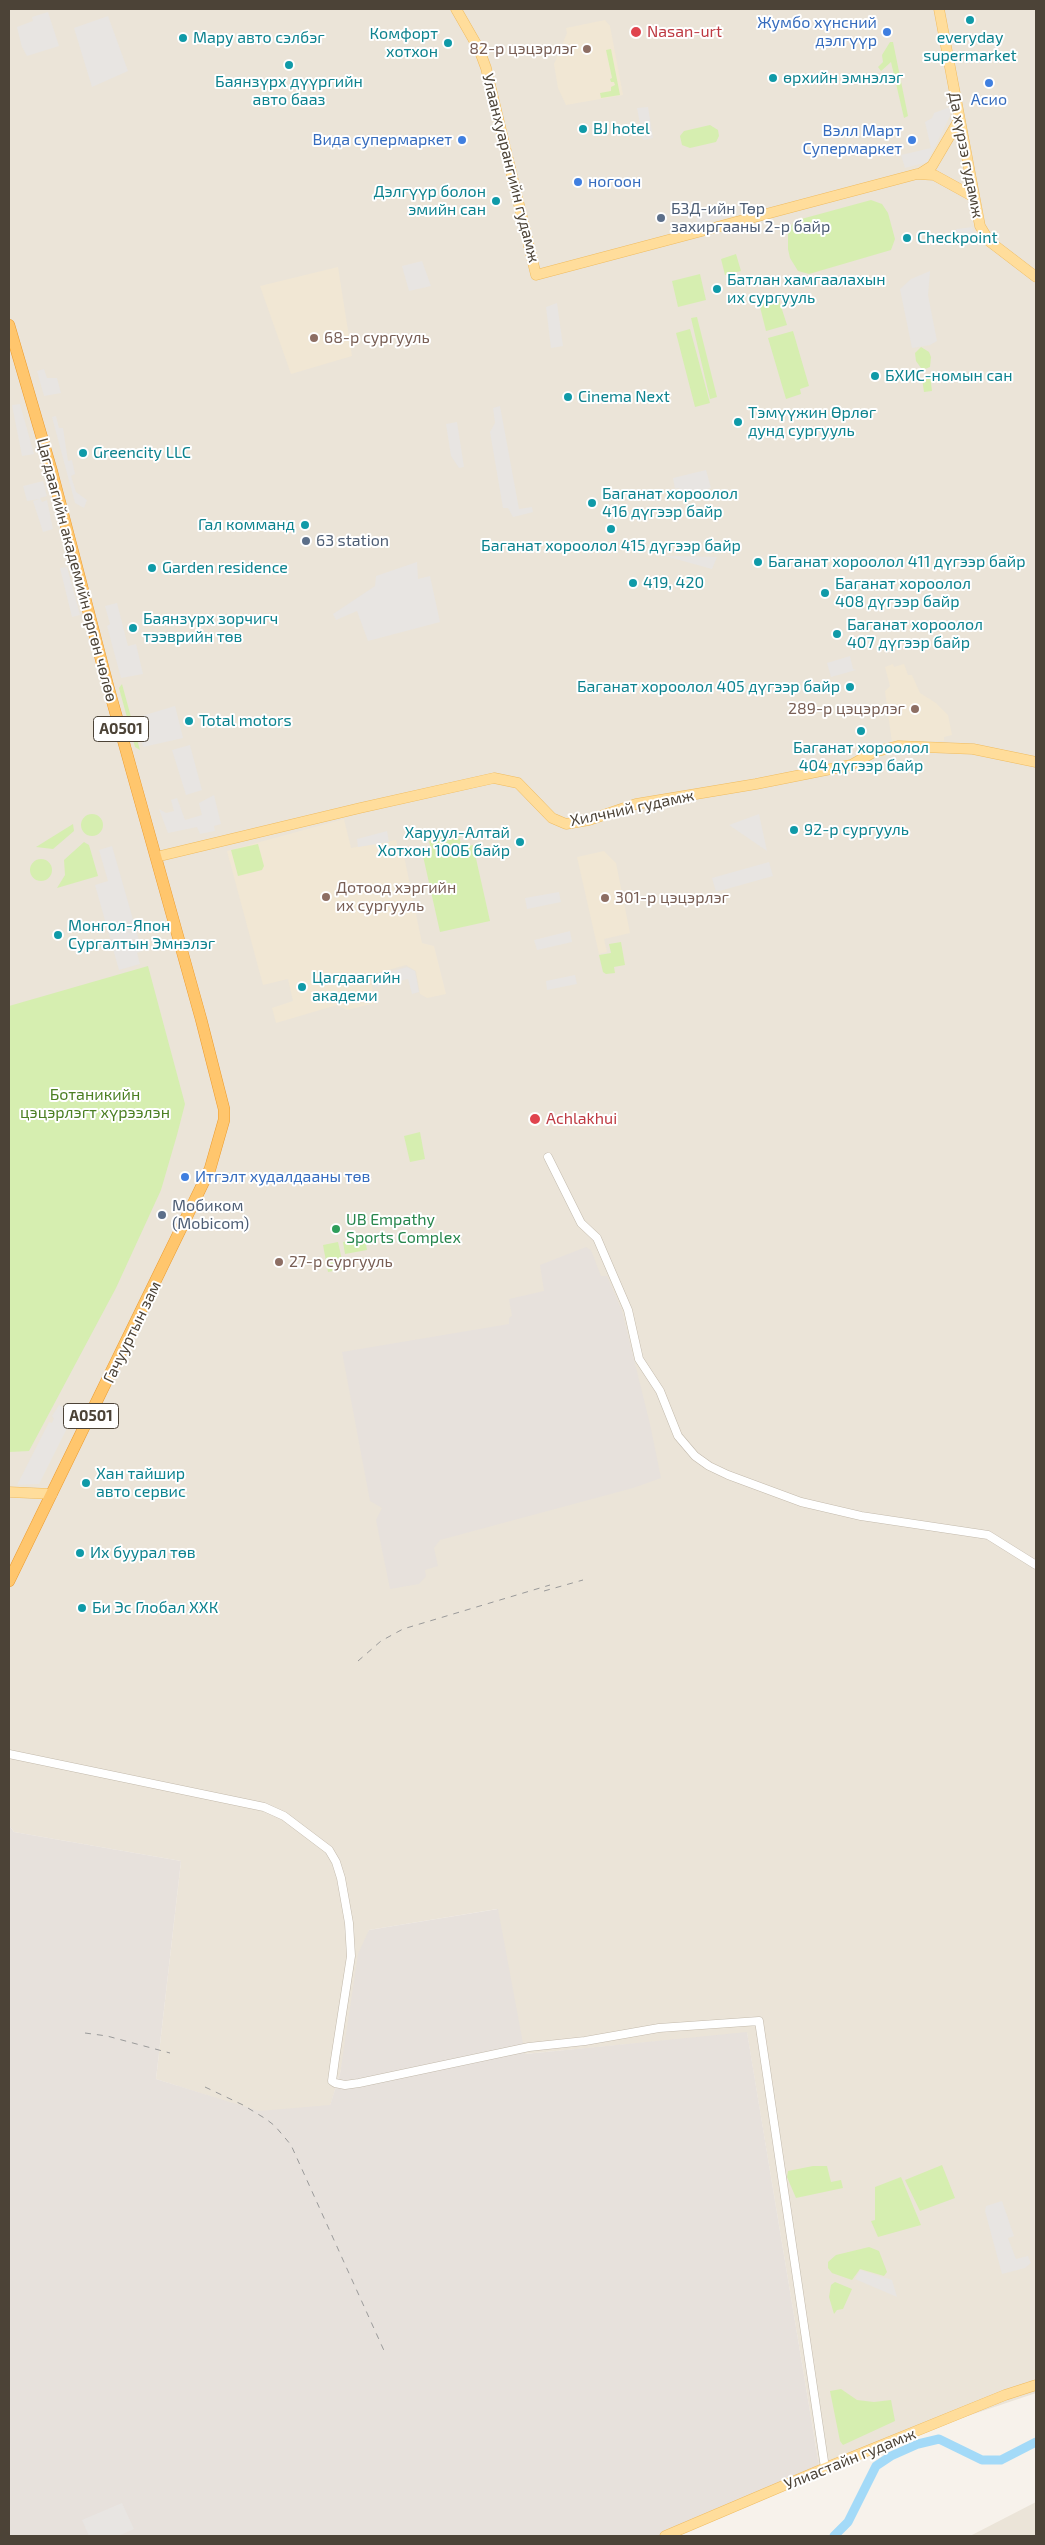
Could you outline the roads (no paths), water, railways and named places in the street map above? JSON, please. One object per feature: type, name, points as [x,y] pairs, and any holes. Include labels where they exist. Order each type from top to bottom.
[{"type":"highway","name":"Цагдаагийн академийн өргөн чөлөө","points":[[9,325],[52,472],[224,1109],[220,1135]]},
{"type":"highway","name":"Гачууртын зам","points":[[9,1581],[210,1170],[220,1135]]},
{"type":"main road","name":"Улаанхуарангийн гудамж","points":[[456,9],[486,68],[536,275],[917,174]]},
{"type":"main road","name":"Да хүрээ гудамж","points":[[939,9],[979,222],[987,238],[1036,277]]},
{"type":"main road","points":[[917,174],[932,166],[959,120]]},
{"type":"main road","points":[[917,174],[934,175],[974,197]]},
{"type":"main road","name":"Хилчний гудамж","points":[[156,857],[494,778],[518,782],[552,818],[566,824],[582,822],[636,804],[756,784],[851,765],[874,752],[898,746],[973,749],[1036,762]]},
{"type":"main road","points":[[9,1492],[52,1494]]},
{"type":"main road","name":"Улиастайн гудамж","points":[[664,2536],[825,2468],[1005,2395],[1036,2385]]},
{"type":"street","points":[[548,1157],[581,1223],[597,1238],[628,1310],[639,1359],[660,1391],[678,1436],[695,1456],[714,1469],[801,1502],[862,1516],[988,1535],[1036,1564]]},
{"type":"street","points":[[9,1754],[264,1807],[284,1816],[329,1850],[336,1862],[341,1878],[349,1922],[351,1956],[332,2081],[335,2083],[345,2085],[359,2084],[529,2047],[585,2041],[659,2028],[759,2021],[825,2468]]},
{"type":"waterway","points":[[834,2536],[848,2522],[876,2466],[891,2456],[918,2444],[939,2439],[982,2460],[1001,2460],[1036,2442]]},
{"type":"railway","points":[[544,1591],[583,1580]]},
{"type":"railway","points":[[358,1661],[381,1641],[403,1629],[550,1585]]},
{"type":"railway","points":[[85,2033],[107,2036],[170,2053]]},
{"type":"railway","points":[[205,2087],[243,2105],[266,2119],[275,2126],[291,2145],[386,2355]]},
{"type":"place","name":"everyday supermarket","points":[[970,20]]},
{"type":"place","name":"Nasan-urt","points":[[636,32]]},
{"type":"place","name":"Жумбо хүнсний дэлгүүр","points":[[887,32]]},
{"type":"place","name":"Мару авто сэлбэг","points":[[183,38]]},
{"type":"place","name":"Комфорт хотхон","points":[[448,43]]},
{"type":"place","name":"82-р цэцэрлэг","points":[[587,49]]},
{"type":"place","name":"Баянзүрх дүүргийн авто бааз","points":[[289,65]]},
{"type":"place","name":"өрхийн эмнэлэг","points":[[773,78]]},
{"type":"place","name":"Асио","points":[[989,83]]},
{"type":"place","name":"BJ hotel","points":[[583,129]]},
{"type":"place","name":"Вида супермаркет","points":[[462,140]]},
{"type":"place","name":"Вэлл Март Супермаркет","points":[[912,140]]},
{"type":"place","name":"ногоон","points":[[578,182]]},
{"type":"place","name":"Дэлгүүр болон эмийн сан","points":[[496,201]]},
{"type":"place","name":"БЗД-ийн Төр захиргааны 2-р байр","points":[[661,218]]},
{"type":"place","name":"Checkpoint","points":[[907,238]]},
{"type":"place","name":"Батлан хамгаалахын их сургууль","points":[[717,289]]},
{"type":"place","name":"68-р сургууль","points":[[314,338]]},
{"type":"place","name":"БХИС-номын сан","points":[[875,376]]},
{"type":"place","name":"Cinema Next","points":[[568,397]]},
{"type":"place","name":"Тэмүүжин Өрлөг дунд сургууль","points":[[738,422]]},
{"type":"place","name":"Greencity LLC","points":[[83,453]]},
{"type":"place","name":"Баганат хороолол 416 дүгээр байр","points":[[592,503]]},
{"type":"place","name":"Гал комманд","points":[[305,525]]},
{"type":"place","name":"Баганат хороолол 415 дүгээр байр","points":[[611,529]]},
{"type":"place","name":"63 station","points":[[306,541]]},
{"type":"place","name":"Баганат хороолол 411 дүгээр байр","points":[[758,562]]},
{"type":"place","name":"Garden residence","points":[[152,568]]},
{"type":"place","name":"419, 420","points":[[633,583]]},
{"type":"place","name":"Баганат хороолол 408 дүгээр байр","points":[[825,593]]},
{"type":"place","name":"Баянзүрх зорчигч тээврийн төв","points":[[133,628]]},
{"type":"place","name":"Баганат хороолол 407 дүгээр байр","points":[[837,634]]},
{"type":"place","name":"Баганат хороолол 405 дүгээр байр","points":[[850,687]]},
{"type":"place","name":"289-р цэцэрлэг","points":[[915,709]]},
{"type":"place","name":"Total motors","points":[[189,721]]},
{"type":"place","name":"Баганат хороолол 404 дүгээр байр","points":[[861,731]]},
{"type":"place","name":"92-р сургууль","points":[[794,830]]},
{"type":"place","name":"Харуул-Алтай Хотхон 100Б байр","points":[[520,842]]},
{"type":"place","name":"Дотоод хэргийн их сургууль","points":[[326,897]]},
{"type":"place","name":"301-р цэцэрлэг","points":[[605,898]]},
{"type":"place","name":"Монгол-Япон Сургалтын Эмнэлэг","points":[[58,935]]},
{"type":"place","name":"Цагдаагийн академи","points":[[302,987]]},
{"type":"place","name":"Achlakhui","points":[[535,1119]]},
{"type":"place","name":"Итгэлт худалдааны төв","points":[[185,1177]]},
{"type":"place","name":"Мобиком (Mobicom)","points":[[162,1215]]},
{"type":"place","name":"UB Empathy Sports Complex","points":[[336,1229]]},
{"type":"place","name":"27-р сургууль","points":[[279,1262]]},
{"type":"place","name":"Хан тайшир авто сервис","points":[[86,1483]]},
{"type":"place","name":"Их буурал төв","points":[[80,1553]]},
{"type":"place","name":"Би Эс Глобал ХХК","points":[[82,1608]]},
{"type":"park label","name":"Ботаникийн цэцэрлэгт хүрээлэн","points":[[95,1104]]}]
